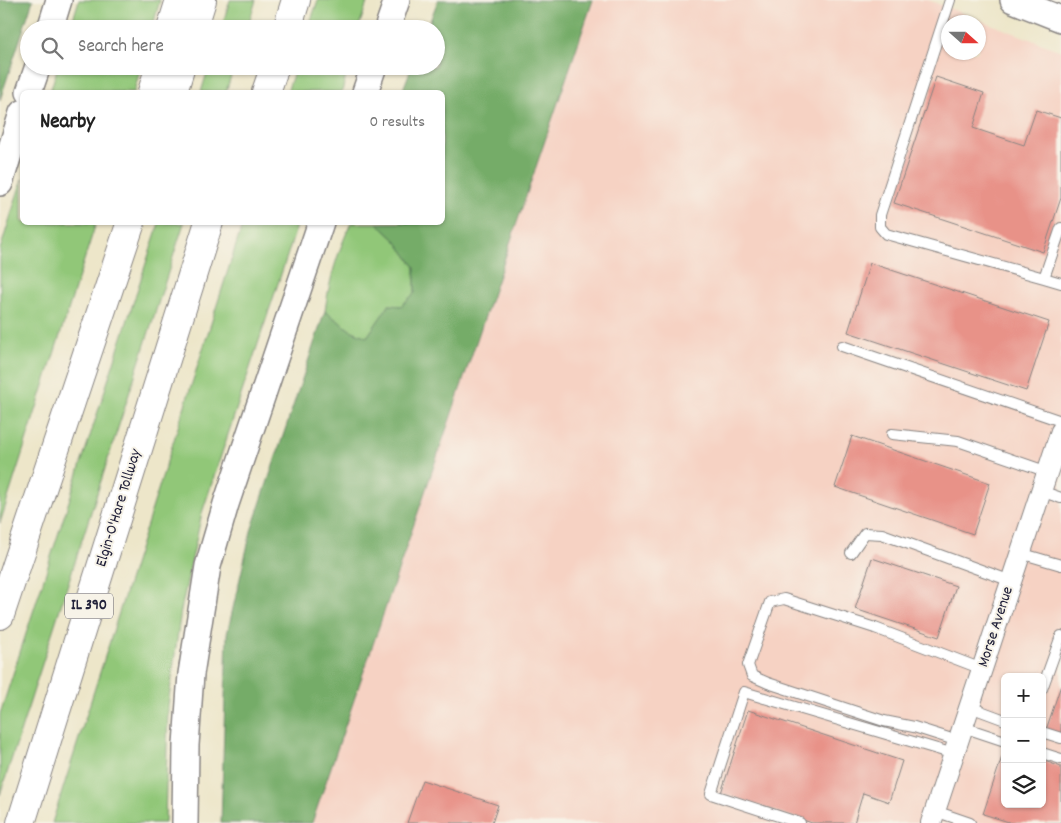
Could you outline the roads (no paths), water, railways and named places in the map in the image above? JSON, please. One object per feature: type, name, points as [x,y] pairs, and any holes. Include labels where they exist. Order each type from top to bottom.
[{"type":"highway","points":[[174,20],[180,0]]},
{"type":"highway","points":[[196,20],[202,0]]},
{"type":"highway","points":[[272,20],[278,0]]},
{"type":"highway","points":[[290,20],[296,0]]},
{"type":"highway","points":[[153,90],[157,75]]},
{"type":"highway","points":[[174,90],[178,75]]},
{"type":"highway","points":[[251,90],[255,75]]},
{"type":"highway","points":[[267,90],[272,75]]},
{"type":"highway","points":[[74,393],[113,225]]},
{"type":"highway","points":[[0,615],[131,225]]},
{"type":"highway","name":"Elgin-O'Hare Tollway","points":[[21,823],[208,225]]},
{"type":"highway","points":[[174,337],[222,225]]},
{"type":"street","points":[[53,20],[59,0]]},
{"type":"street","points":[[390,20],[397,0]]},
{"type":"street","points":[[1013,0],[1038,5],[1061,19]]},
{"type":"street","points":[[30,90],[35,75]]},
{"type":"street","points":[[366,90],[371,75]]},
{"type":"street","points":[[0,183],[20,119]]},
{"type":"street","points":[[185,823],[186,745],[192,674],[208,566],[226,504],[320,225]]},
{"type":"street","name":"Morse Avenue","points":[[933,817],[1061,430]]},
{"type":"lane","points":[[950,0],[880,215],[880,227],[886,234],[1061,283]]},
{"type":"lane","points":[[1044,278],[1061,228]]},
{"type":"lane","points":[[842,346],[1061,421]]},
{"type":"lane","points":[[892,434],[958,441],[1048,472]]},
{"type":"lane","points":[[1041,492],[1061,498]]},
{"type":"lane","points":[[851,553],[865,534],[882,534],[1012,581]]},
{"type":"lane","points":[[1020,553],[1061,565]]},
{"type":"lane","points":[[958,741],[914,727],[884,721],[768,682],[752,676],[748,665],[770,602],[784,599],[875,628],[982,669]]},
{"type":"lane","points":[[1046,679],[1061,636]]},
{"type":"lane","points":[[800,823],[711,794],[744,692],[958,741],[1001,741]]},
{"type":"lane","points":[[970,707],[1001,719]]},
{"type":"lane","points":[[1046,733],[1061,738]]},
{"type":"lane","points":[[1046,754],[1061,759]]},
{"type":"lane","points":[[933,817],[970,823]]}]
